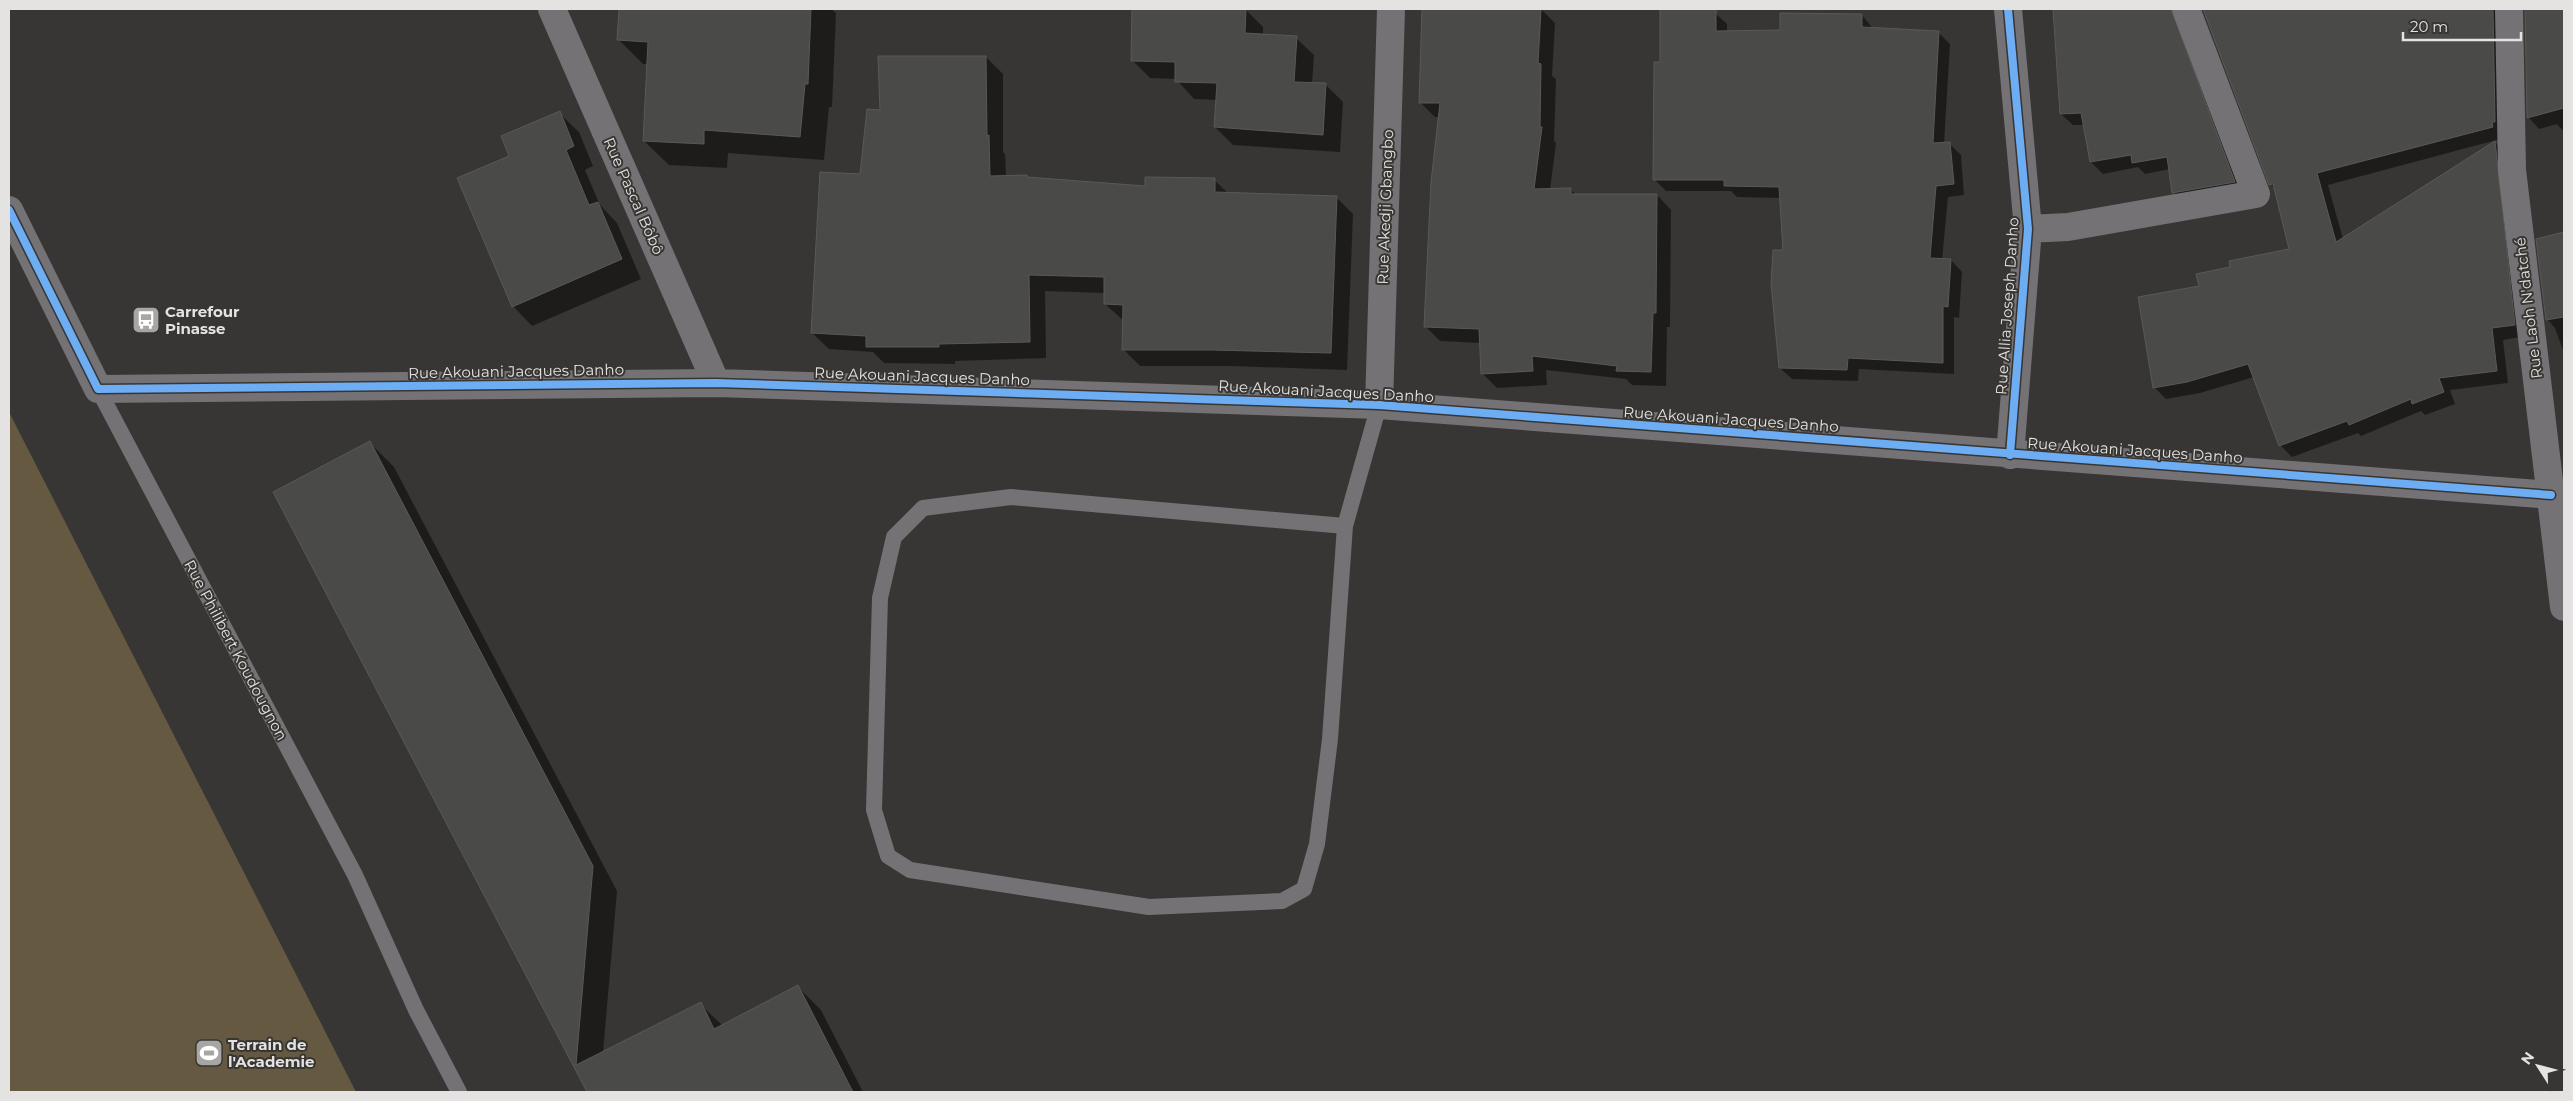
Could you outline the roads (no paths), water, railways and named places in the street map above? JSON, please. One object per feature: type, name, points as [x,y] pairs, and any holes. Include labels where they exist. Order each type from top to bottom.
[{"type":"street","name":"Rue Pascal Bôbô","points":[[552,9],[716,383]]},
{"type":"street","name":"Rue Akedji Gbangbo","points":[[1379,405],[1391,9]]},
{"type":"street","name":"Rue Allia Joseph Danho","points":[[2008,9],[2028,229],[2010,455]]},
{"type":"street","points":[[2028,229],[2068,227],[2256,194],[2186,9]]},
{"type":"street","name":"Rue Laoh N'datché","points":[[2509,9],[2512,170],[2564,607]]},
{"type":"street","name":"Rue Philibert Koudougnon","points":[[9,210],[98,389]]},
{"type":"street","name":"Rue Akouani Jacques Danho","points":[[98,389],[716,383],[1379,405],[2010,455],[2551,495]]},
{"type":"lane","name":"Rue Philibert Koudougnon","points":[[98,389],[355,876],[416,1010],[458,1092]]},
{"type":"lane","points":[[1345,526],[1011,497],[923,508],[894,537],[880,598],[874,810],[888,856],[910,870],[1149,907],[1282,901],[1304,889],[1317,844],[1330,739],[1345,526],[1379,405]]},
{"type":"place","name":"Carrefour Pinasse","points":[[146,320]]},
{"type":"place","name":"Terrain de l'Academie","points":[[209,1053]]}]
